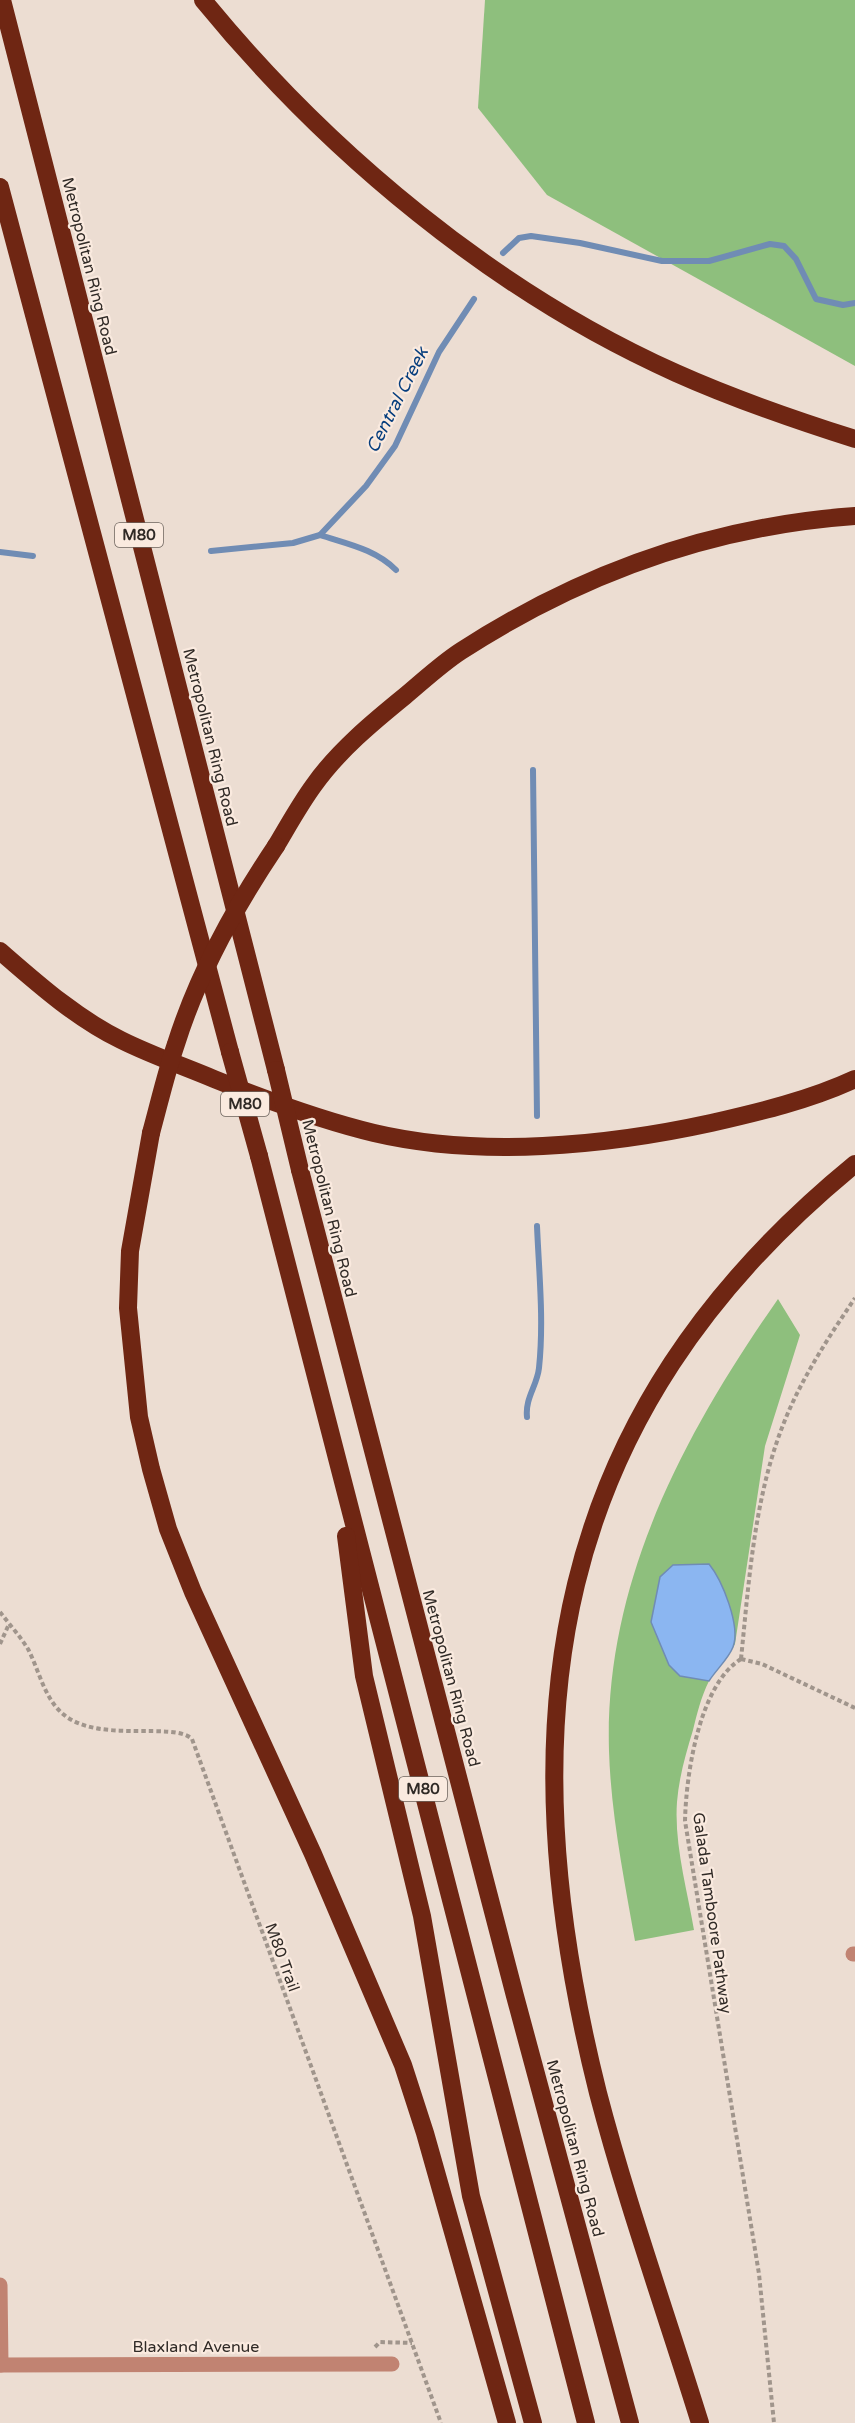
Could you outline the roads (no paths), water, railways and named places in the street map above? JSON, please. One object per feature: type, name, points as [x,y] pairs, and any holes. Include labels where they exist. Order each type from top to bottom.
[{"type":"highway","name":"Metropolitan Ring Road","points":[[2,0],[300,1170],[515,1996],[630,2423]]},
{"type":"highway","points":[[203,0],[238,42],[316,124],[409,207],[510,280],[594,330],[675,373],[784,416],[855,439]]},
{"type":"highway","name":"M80","points":[[0,187],[259,1156],[586,2423]]},
{"type":"highway","points":[[507,2423],[428,2144],[403,2065],[313,1854],[193,1592],[168,1529],[151,1469],[139,1417],[128,1308],[130,1251],[151,1133],[176,1043],[198,988],[248,887],[314,783],[369,726],[459,652],[530,609],[608,573],[692,544],[756,528],[808,519],[855,516]]},
{"type":"highway","points":[[0,951],[39,986],[86,1021],[122,1041],[264,1099],[375,1133],[420,1141],[458,1145],[533,1145],[597,1142],[655,1134],[759,1113],[855,1079]]},
{"type":"highway","points":[[700,2423],[598,2092],[581,2010],[563,1898],[556,1825],[554,1747],[557,1681],[569,1609],[589,1535],[609,1479],[633,1428],[662,1376],[691,1332],[775,1233],[855,1164]]},
{"type":"highway","points":[[337,1464],[364,1676],[422,1916],[471,2196],[533,2423]]},
{"type":"highway","points":[[687,2382],[687,2423]]},
{"type":"street","points":[[0,2285],[0,2365]]},
{"type":"street","name":"Blaxland Avenue","points":[[0,2365],[392,2364]]},
{"type":"water","points":[[709,1564],[729,1604],[735,1638],[731,1651],[709,1681],[680,1676],[669,1665],[651,1622],[660,1577],[673,1565]]},
{"type":"waterway","name":"Central Creek","points":[[503,253],[519,238],[531,236],[580,243],[662,261],[709,261],[770,244],[784,246],[796,259],[816,299],[843,305],[855,303]]},
{"type":"waterway","name":"Central Creek","points":[[211,551],[293,543],[320,535],[366,486],[395,446],[439,352],[474,299]]},
{"type":"waterway","points":[[320,535],[370,552],[396,570]]},
{"type":"waterway","name":"Central Creek","points":[[0,552],[33,556]]},
{"type":"waterway","points":[[533,770],[537,1116]]},
{"type":"waterway","points":[[527,1417],[528,1404],[538,1374],[541,1333],[537,1226]]}]
